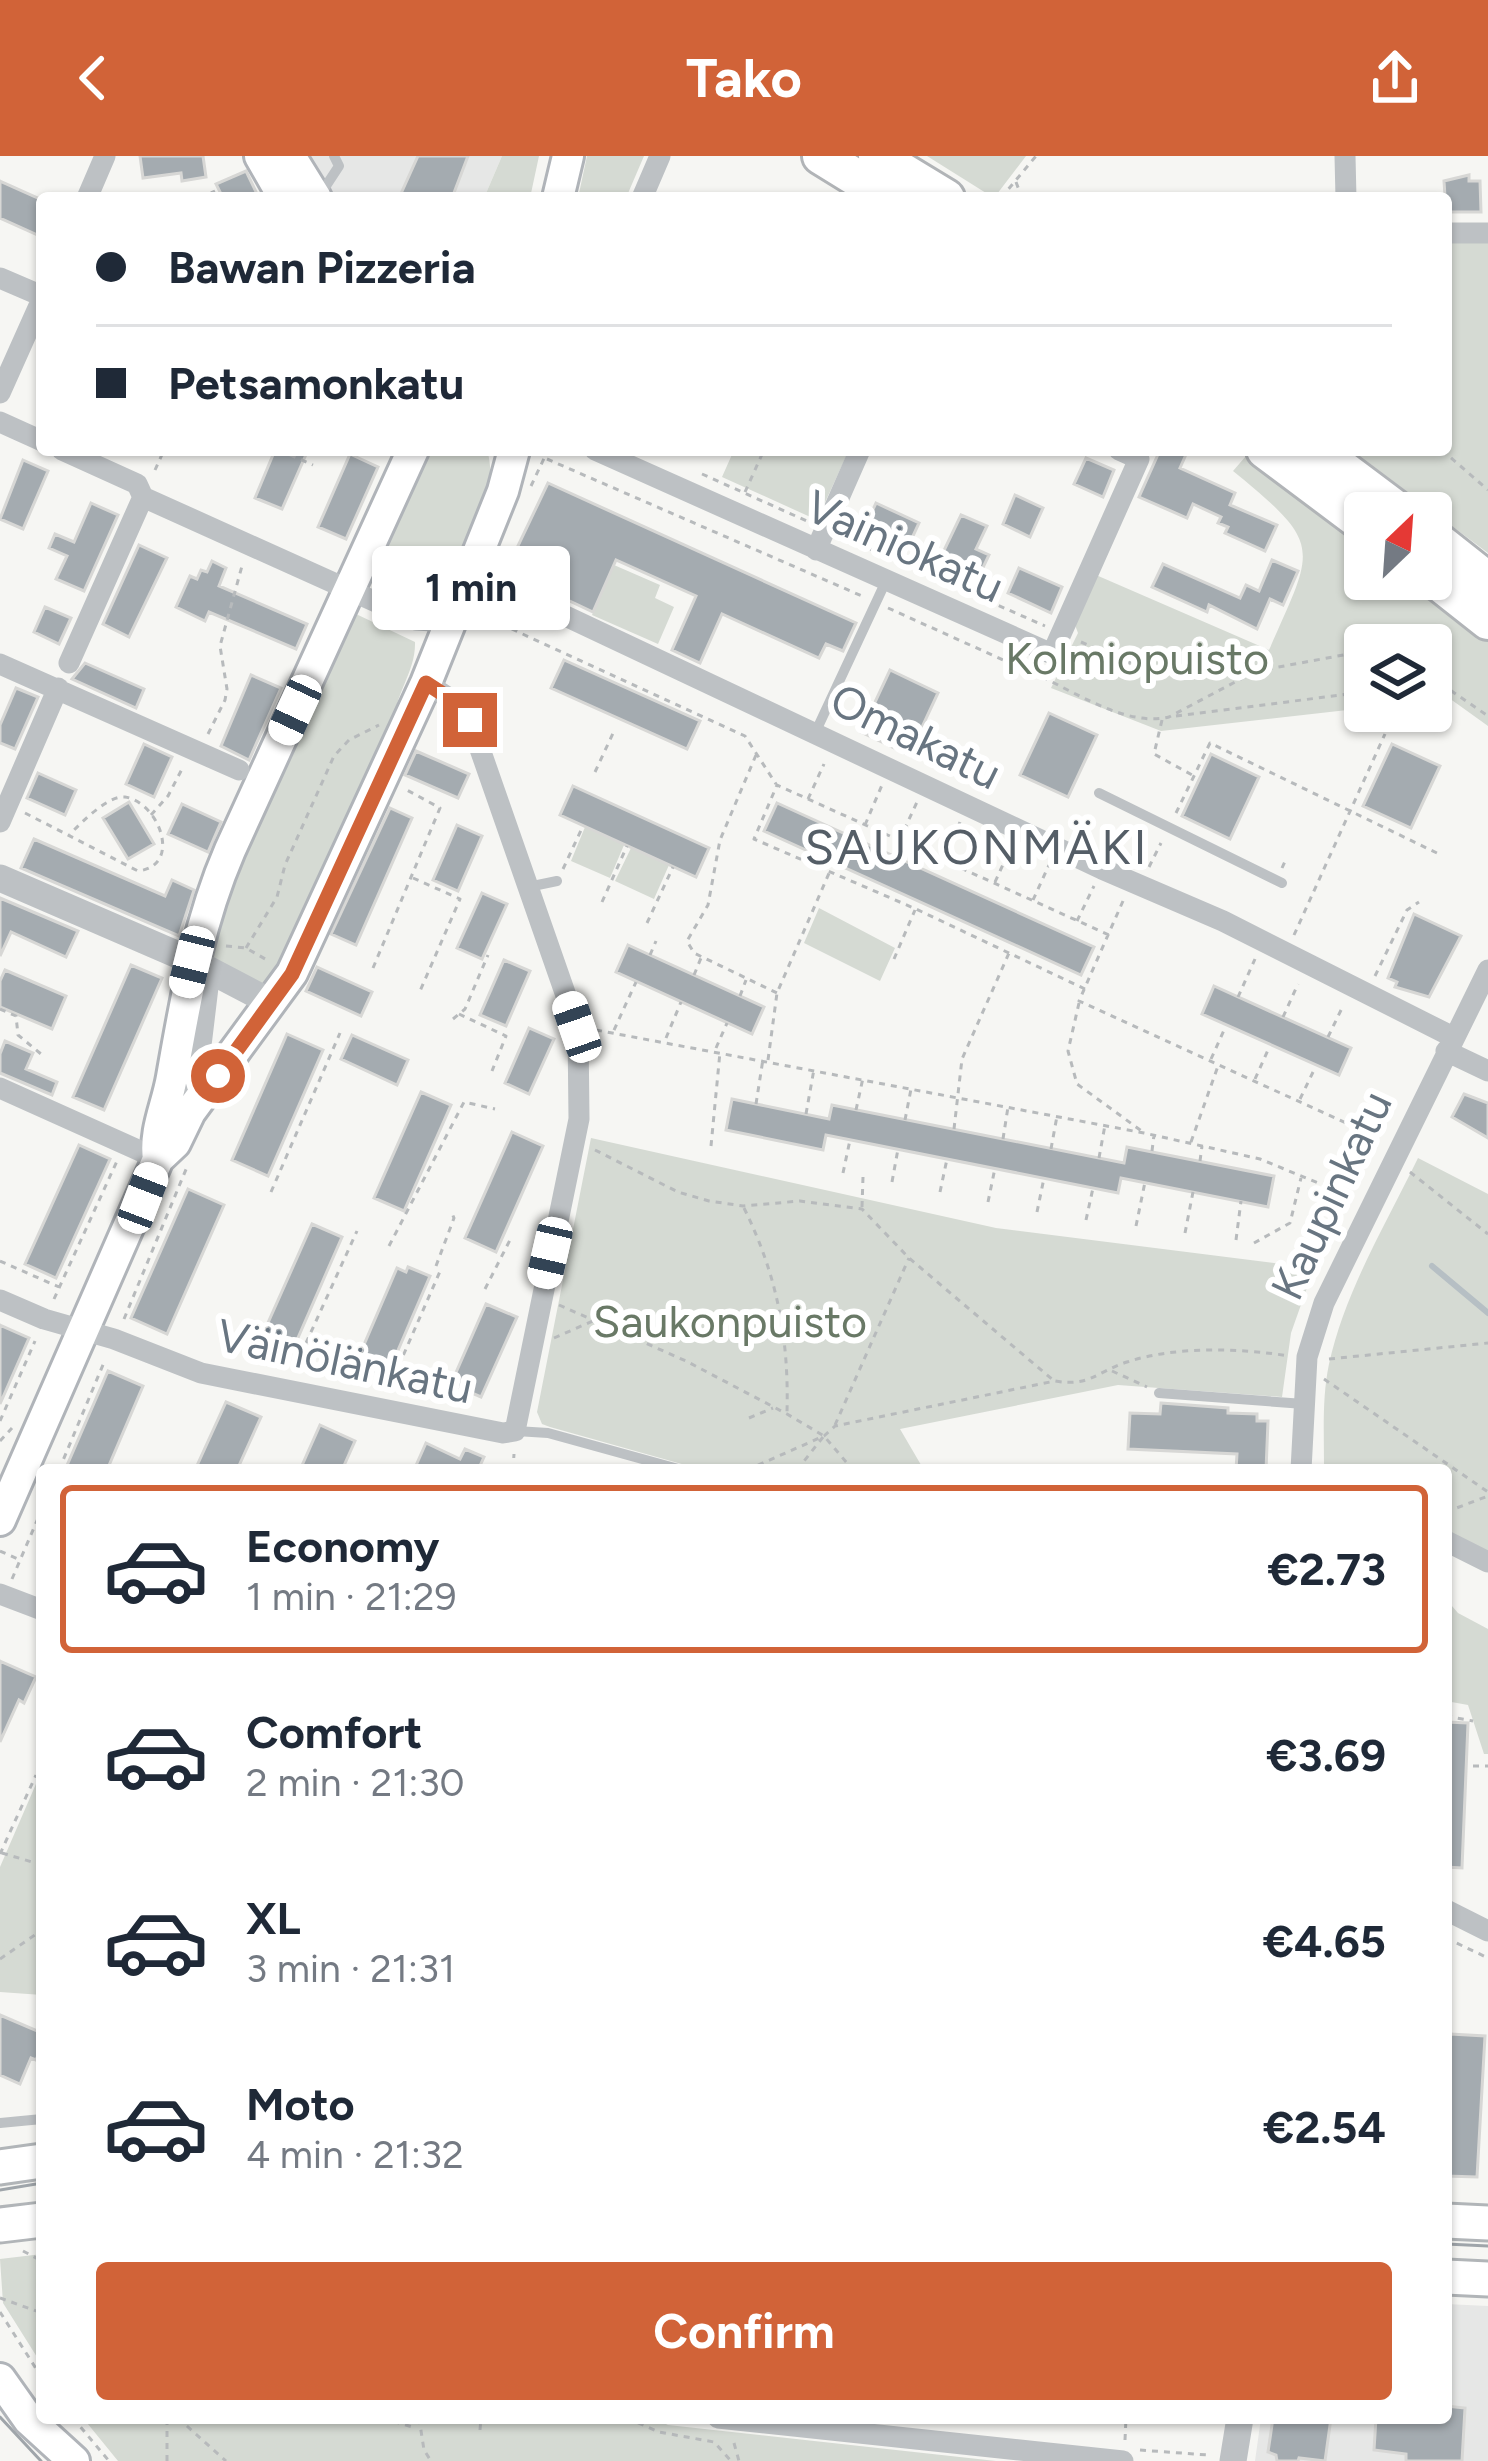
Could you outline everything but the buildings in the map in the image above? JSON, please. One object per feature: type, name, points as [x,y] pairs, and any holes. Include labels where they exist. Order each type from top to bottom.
[{"type":"highway","points":[[820,156],[879,192]]},
{"type":"highway","points":[[877,156],[936,192]]},
{"type":"highway","points":[[1273,456],[1344,509]]},
{"type":"highway","points":[[1325,456],[1373,492]]},
{"type":"highway","points":[[1452,553],[1488,581]]},
{"type":"highway","points":[[1452,593],[1488,621]]},
{"type":"main road","points":[[260,156],[281,192]]},
{"type":"main road","points":[[290,156],[313,192]]},
{"type":"main road","points":[[538,192],[547,156]]},
{"type":"main road","points":[[559,192],[568,156]]},
{"type":"main road","points":[[0,1520],[100,1335],[158,1159],[155,1136],[172,1079],[195,952],[230,850],[409,456]]},
{"type":"main road","points":[[497,456],[503,491]]},
{"type":"main road","points":[[158,1159],[175,1142],[190,1112],[292,974],[460,616],[512,456]]},
{"type":"main road","points":[[0,2167],[36,2163]]},
{"type":"main road","points":[[1452,2221],[1488,2223]]},
{"type":"main road","points":[[1452,2277],[1488,2279]]},
{"type":"main road","points":[[0,2379],[29,2420],[74,2461]]},
{"type":"street","points":[[89,192],[105,156]]},
{"type":"street","points":[[644,192],[659,156]]},
{"type":"street","points":[[1345,156],[1346,192]]},
{"type":"street","points":[[1452,233],[1488,233]]},
{"type":"street","points":[[0,278],[36,295]]},
{"type":"street","points":[[0,393],[36,312]]},
{"type":"street","points":[[0,422],[36,438]]},
{"type":"street","points":[[75,456],[137,484],[143,497],[416,620],[460,616]]},
{"type":"street","name":"Vainiokatu","points":[[610,456],[820,539],[886,581],[1057,644]]},
{"type":"street","points":[[820,539],[857,456]]},
{"type":"street","points":[[1057,644],[1139,459],[1132,456]]},
{"type":"street","points":[[69,663],[143,497]]},
{"type":"street","name":"Omakatu","points":[[472,572],[1102,868],[1139,876],[1306,966],[1362,984],[1488,1071]]},
{"type":"street","points":[[0,664],[239,770]]},
{"type":"street","points":[[426,683],[466,709],[578,1030],[579,1119],[515,1431]]},
{"type":"street","points":[[4,813],[58,688]]},
{"type":"street","points":[[0,878],[195,952],[272,1003]]},
{"type":"street","points":[[190,1112],[205,987],[195,952]]},
{"type":"street","name":"Kaupinkatu","points":[[1301,1464],[1307,1357],[1324,1303],[1388,1148],[1488,970]]},
{"type":"street","points":[[0,1088],[158,1159]]},
{"type":"street","name":"Väinölänkatu","points":[[0,1300],[201,1373],[422,1419],[515,1431]]},
{"type":"street","points":[[1452,1544],[1488,1562]]},
{"type":"street","points":[[2,1594],[36,1608]]},
{"type":"street","points":[[1452,1913],[1488,1931]]},
{"type":"street","points":[[786,2424],[1124,2454]]},
{"type":"street","points":[[1233,2461],[1239,2424]]},
{"type":"lane","points":[[321,192],[339,166],[334,156]]},
{"type":"lane","points":[[825,736],[886,581]]},
{"type":"lane","points":[[1099,793],[1282,884]]},
{"type":"lane","points":[[528,887],[557,881]]},
{"type":"lane","points":[[1159,1393],[1304,1404]]},
{"type":"lane","name":"Väinölänkatu","points":[[515,1431],[548,1433],[660,1464]]},
{"type":"lane","points":[[0,2123],[36,2120]]},
{"type":"path","points":[[1007,192],[1036,156]]},
{"type":"path","points":[[1015,181],[1020,192]]},
{"type":"path","points":[[293,456],[313,465]]},
{"type":"path","points":[[745,493],[761,456]]},
{"type":"path","points":[[1449,456],[1488,490]]},
{"type":"path","points":[[545,458],[1139,718],[1344,695]]},
{"type":"path","points":[[686,467],[745,493],[820,539],[1057,644],[1174,674],[1257,671],[1344,655]]},
{"type":"path","points":[[200,752],[225,700],[220,646],[246,545]]},
{"type":"path","points":[[460,616],[746,736],[777,785],[1109,935]]},
{"type":"path","points":[[1041,676],[1057,644]]},
{"type":"path","points":[[1194,776],[1154,754],[1166,718],[1257,671]]},
{"type":"path","points":[[1452,690],[1488,716]]},
{"type":"path","points":[[246,948],[277,897],[285,865],[334,756],[349,740],[386,721]]},
{"type":"path","points":[[595,772],[615,729]]},
{"type":"path","points":[[1286,953],[1385,734]]},
{"type":"path","points":[[807,799],[825,736]]},
{"type":"path","points":[[1144,1133],[1077,1084],[1068,1051],[1084,989],[1210,743],[1441,855]]},
{"type":"path","points":[[757,754],[719,840],[708,905],[687,941],[694,953],[777,993]]},
{"type":"path","points":[[865,825],[890,767]]},
{"type":"path","points":[[149,816],[168,796],[182,768]]},
{"type":"path","points":[[899,841],[925,784]]},
{"type":"path","points":[[777,785],[754,839],[1084,989]]},
{"type":"path","points":[[373,968],[440,808],[402,787]]},
{"type":"path","points":[[4,813],[70,834],[138,872],[149,870],[161,859],[164,847],[158,826],[128,798],[120,797],[70,834]]},
{"type":"path","points":[[942,860],[968,804]]},
{"type":"path","points":[[557,881],[583,826]]},
{"type":"path","points":[[994,884],[1019,829]]},
{"type":"path","points":[[602,902],[627,846]]},
{"type":"path","points":[[1032,901],[1057,847]]},
{"type":"path","points":[[647,922],[673,867]]},
{"type":"path","points":[[1077,921],[1102,868]]},
{"type":"path","points":[[756,1104],[777,993],[830,870]]},
{"type":"path","points":[[411,878],[460,899],[420,991]]},
{"type":"path","points":[[1328,1037],[1407,910],[1419,902]]},
{"type":"path","points":[[894,959],[916,909]]},
{"type":"path","points":[[650,955],[656,940]]},
{"type":"path","points":[[1238,997],[1263,940]]},
{"type":"path","points":[[195,952],[246,948],[292,974]]},
{"type":"path","points":[[954,1129],[962,1059],[1010,952]]},
{"type":"path","points":[[453,1019],[465,1009],[488,955]]},
{"type":"path","points":[[694,975],[702,957]]},
{"type":"path","points":[[1283,1017],[1306,966]]},
{"type":"path","points":[[740,996],[747,979]]},
{"type":"path","points":[[613,1032],[636,982]]},
{"type":"path","points":[[1079,1001],[1300,1101],[1388,1148],[1488,1234]]},
{"type":"path","points":[[665,1040],[681,1002]]},
{"type":"path","points":[[0,1009],[16,1016],[18,1034],[41,1054]]},
{"type":"path","points":[[459,1014],[506,1036],[492,1071]]},
{"type":"path","points":[[711,1146],[718,1050],[728,1023]]},
{"type":"path","points":[[587,1028],[1144,1133],[1251,1157],[1354,1198]]},
{"type":"path","points":[[1210,1060],[1225,1028]]},
{"type":"path","points":[[271,1192],[340,1033]]},
{"type":"path","points":[[1254,1080],[1268,1050]]},
{"type":"path","points":[[1191,1144],[1219,1064]]},
{"type":"path","points":[[806,1114],[814,1069]]},
{"type":"path","points":[[1300,1101],[1314,1070]]},
{"type":"path","points":[[856,1110],[863,1078]]},
{"type":"path","points":[[905,1120],[911,1088]]},
{"type":"path","points":[[389,1246],[464,1102],[495,1109]]},
{"type":"path","points":[[1003,1139],[1008,1107]]},
{"type":"path","points":[[1052,1149],[1057,1116]]},
{"type":"path","points":[[1099,1158],[1105,1125]]},
{"type":"path","points":[[1152,1151],[1154,1136]]},
{"type":"path","points":[[843,1173],[850,1140]]},
{"type":"path","points":[[574,1144],[586,1145],[678,1192],[743,1206],[800,1201],[862,1209],[909,1258],[1054,1381]]},
{"type":"path","points":[[0,1421],[117,1161],[129,1145]]},
{"type":"path","points":[[1200,1161],[1202,1146]]},
{"type":"path","points":[[892,1183],[898,1149]]},
{"type":"path","points":[[1249,1171],[1251,1157]]},
{"type":"path","points":[[940,1192],[947,1159]]},
{"type":"path","points":[[988,1202],[995,1168]]},
{"type":"path","points":[[862,1177],[862,1209]]},
{"type":"path","points":[[1254,1243],[1290,1223],[1301,1177]]},
{"type":"path","points":[[1036,1212],[1044,1178]]},
{"type":"path","points":[[1136,1226],[1145,1182]]},
{"type":"path","points":[[1086,1220],[1093,1188]]},
{"type":"path","points":[[1185,1233],[1193,1192]]},
{"type":"path","points":[[1235,1240],[1241,1202]]},
{"type":"path","points":[[743,1206],[766,1254],[782,1311],[787,1414]]},
{"type":"path","points":[[389,1388],[438,1268],[454,1218],[451,1210]]},
{"type":"path","points":[[296,1365],[357,1231]]},
{"type":"path","points":[[485,1289],[511,1238]]},
{"type":"path","points":[[802,1464],[835,1426],[909,1258]]},
{"type":"path","points":[[0,1262],[60,1287]]},
{"type":"path","points":[[540,1300],[596,1319],[787,1414],[824,1436],[848,1464]]},
{"type":"path","points":[[60,1464],[100,1335],[129,1308]]},
{"type":"path","points":[[547,1341],[596,1319]]},
{"type":"path","points":[[835,1426],[1054,1381],[1074,1384],[1129,1361],[1234,1347],[1326,1359],[1488,1343]]},
{"type":"path","points":[[1109,1370],[1159,1393]]},
{"type":"path","points":[[1323,1378],[1445,1464]]},
{"type":"path","points":[[749,1418],[775,1408]]},
{"type":"path","points":[[761,1464],[824,1436]]},
{"type":"path","points":[[1452,1469],[1488,1494]]},
{"type":"path","points":[[1452,1509],[1488,1494]]},
{"type":"path","points":[[2,1594],[36,1523]]},
{"type":"path","points":[[0,1551],[20,1560]]},
{"type":"path","points":[[1452,1717],[1474,1721]]},
{"type":"path","points":[[1472,1766],[1488,1766]]},
{"type":"path","points":[[36,1774],[0,1854],[36,1863]]},
{"type":"path","points":[[0,1959],[36,1934]]},
{"type":"path","points":[[1452,1941],[1488,1958]]},
{"type":"path","points":[[10,2237],[36,2256]]},
{"type":"path","points":[[0,2298],[36,2311]]},
{"type":"path","points":[[0,2312],[36,2369]]},
{"type":"path","points":[[78,2424],[109,2461]]},
{"type":"path","points":[[166,2461],[167,2424]]},
{"type":"path","points":[[185,2424],[226,2461]]},
{"type":"path","points":[[402,2424],[418,2429]]},
{"type":"path","points":[[418,2424],[431,2461]]},
{"type":"path","points":[[480,2430],[481,2424]]},
{"type":"path","points":[[640,2424],[714,2443],[731,2461]]},
{"type":"path","points":[[1124,2454],[1126,2424]]},
{"type":"shaded area","points":[[305,156],[502,156],[487,192],[327,192]]},
{"type":"shaded area","points":[[1452,2304],[1488,2306],[1488,2461],[1255,2461],[1260,2424],[1452,2424]]},
{"type":"green space","points":[[502,156],[539,156],[531,192],[487,192]]},
{"type":"green space","points":[[587,156],[644,156],[629,192],[579,192]]},
{"type":"green space","points":[[927,156],[1026,156],[999,192],[984,192]]},
{"type":"green space","points":[[1488,242],[1488,553],[1452,526],[1452,492],[1406,492],[1358,456],[1452,456],[1452,243]]},
{"type":"green space","points":[[425,456],[488,456],[490,468],[484,508],[468,549],[441,605],[422,613],[388,597],[377,577],[390,526]]},
{"type":"green space","points":[[731,456],[846,456],[817,520],[722,477]]},
{"type":"green space","name":"Kolmiopuisto","points":[[1246,456],[1344,529],[1344,600],[1436,600],[1488,642],[1488,726],[1452,700],[1452,624],[1344,624],[1344,710],[1161,731],[1051,688],[1078,633],[1075,625],[1096,575],[1269,650],[1302,568],[1302,550],[1284,516],[1233,471]]},
{"type":"green space","points":[[614,565],[660,585],[655,598],[674,607],[658,644],[592,615]]},
{"type":"green space","points":[[356,614],[415,642],[412,663],[394,724],[301,933],[265,987],[247,985],[207,953],[208,925],[345,623]]},
{"type":"green space","points":[[585,827],[624,845],[610,878],[571,861]]},
{"type":"green space","points":[[631,848],[669,865],[654,899],[615,881]]},
{"type":"green space","points":[[819,908],[895,948],[880,981],[804,943]]},
{"type":"green space","name":"Saukonpuisto","points":[[591,1138],[996,1228],[1314,1268],[1291,1333],[1282,1397],[1118,1385],[900,1429],[920,1464],[682,1464],[550,1427],[542,1424],[537,1412]]},
{"type":"green space","points":[[1418,1158],[1488,1194],[1488,1551],[1452,1533],[1452,1464],[1324,1464],[1329,1364],[1345,1310]]},
{"type":"green space","points":[[1452,1606],[1488,1629],[1488,1754],[1484,1754],[1468,1705],[1452,1702]]},
{"type":"green space","points":[[36,1784],[36,1995],[0,1992],[0,1867]]},
{"type":"green space","points":[[36,2255],[36,2355],[3,2303],[0,2259]]},
{"type":"green space","points":[[88,2424],[666,2424],[996,2461],[118,2461]]},
{"type":"waterway","points":[[1432,1266],[1488,1313]]},
{"type":"tram line","points":[[0,2190],[36,2184]]},
{"type":"tram line","points":[[1452,2244],[1488,2246]]},
{"type":"tram line","points":[[0,2417],[41,2461]]},
{"type":"district","name":"SAUKONMÄKI","points":[[977,847]]},
{"type":"route","points":[[218,1076],[292,974],[426,683],[466,709],[470,720]]}]
